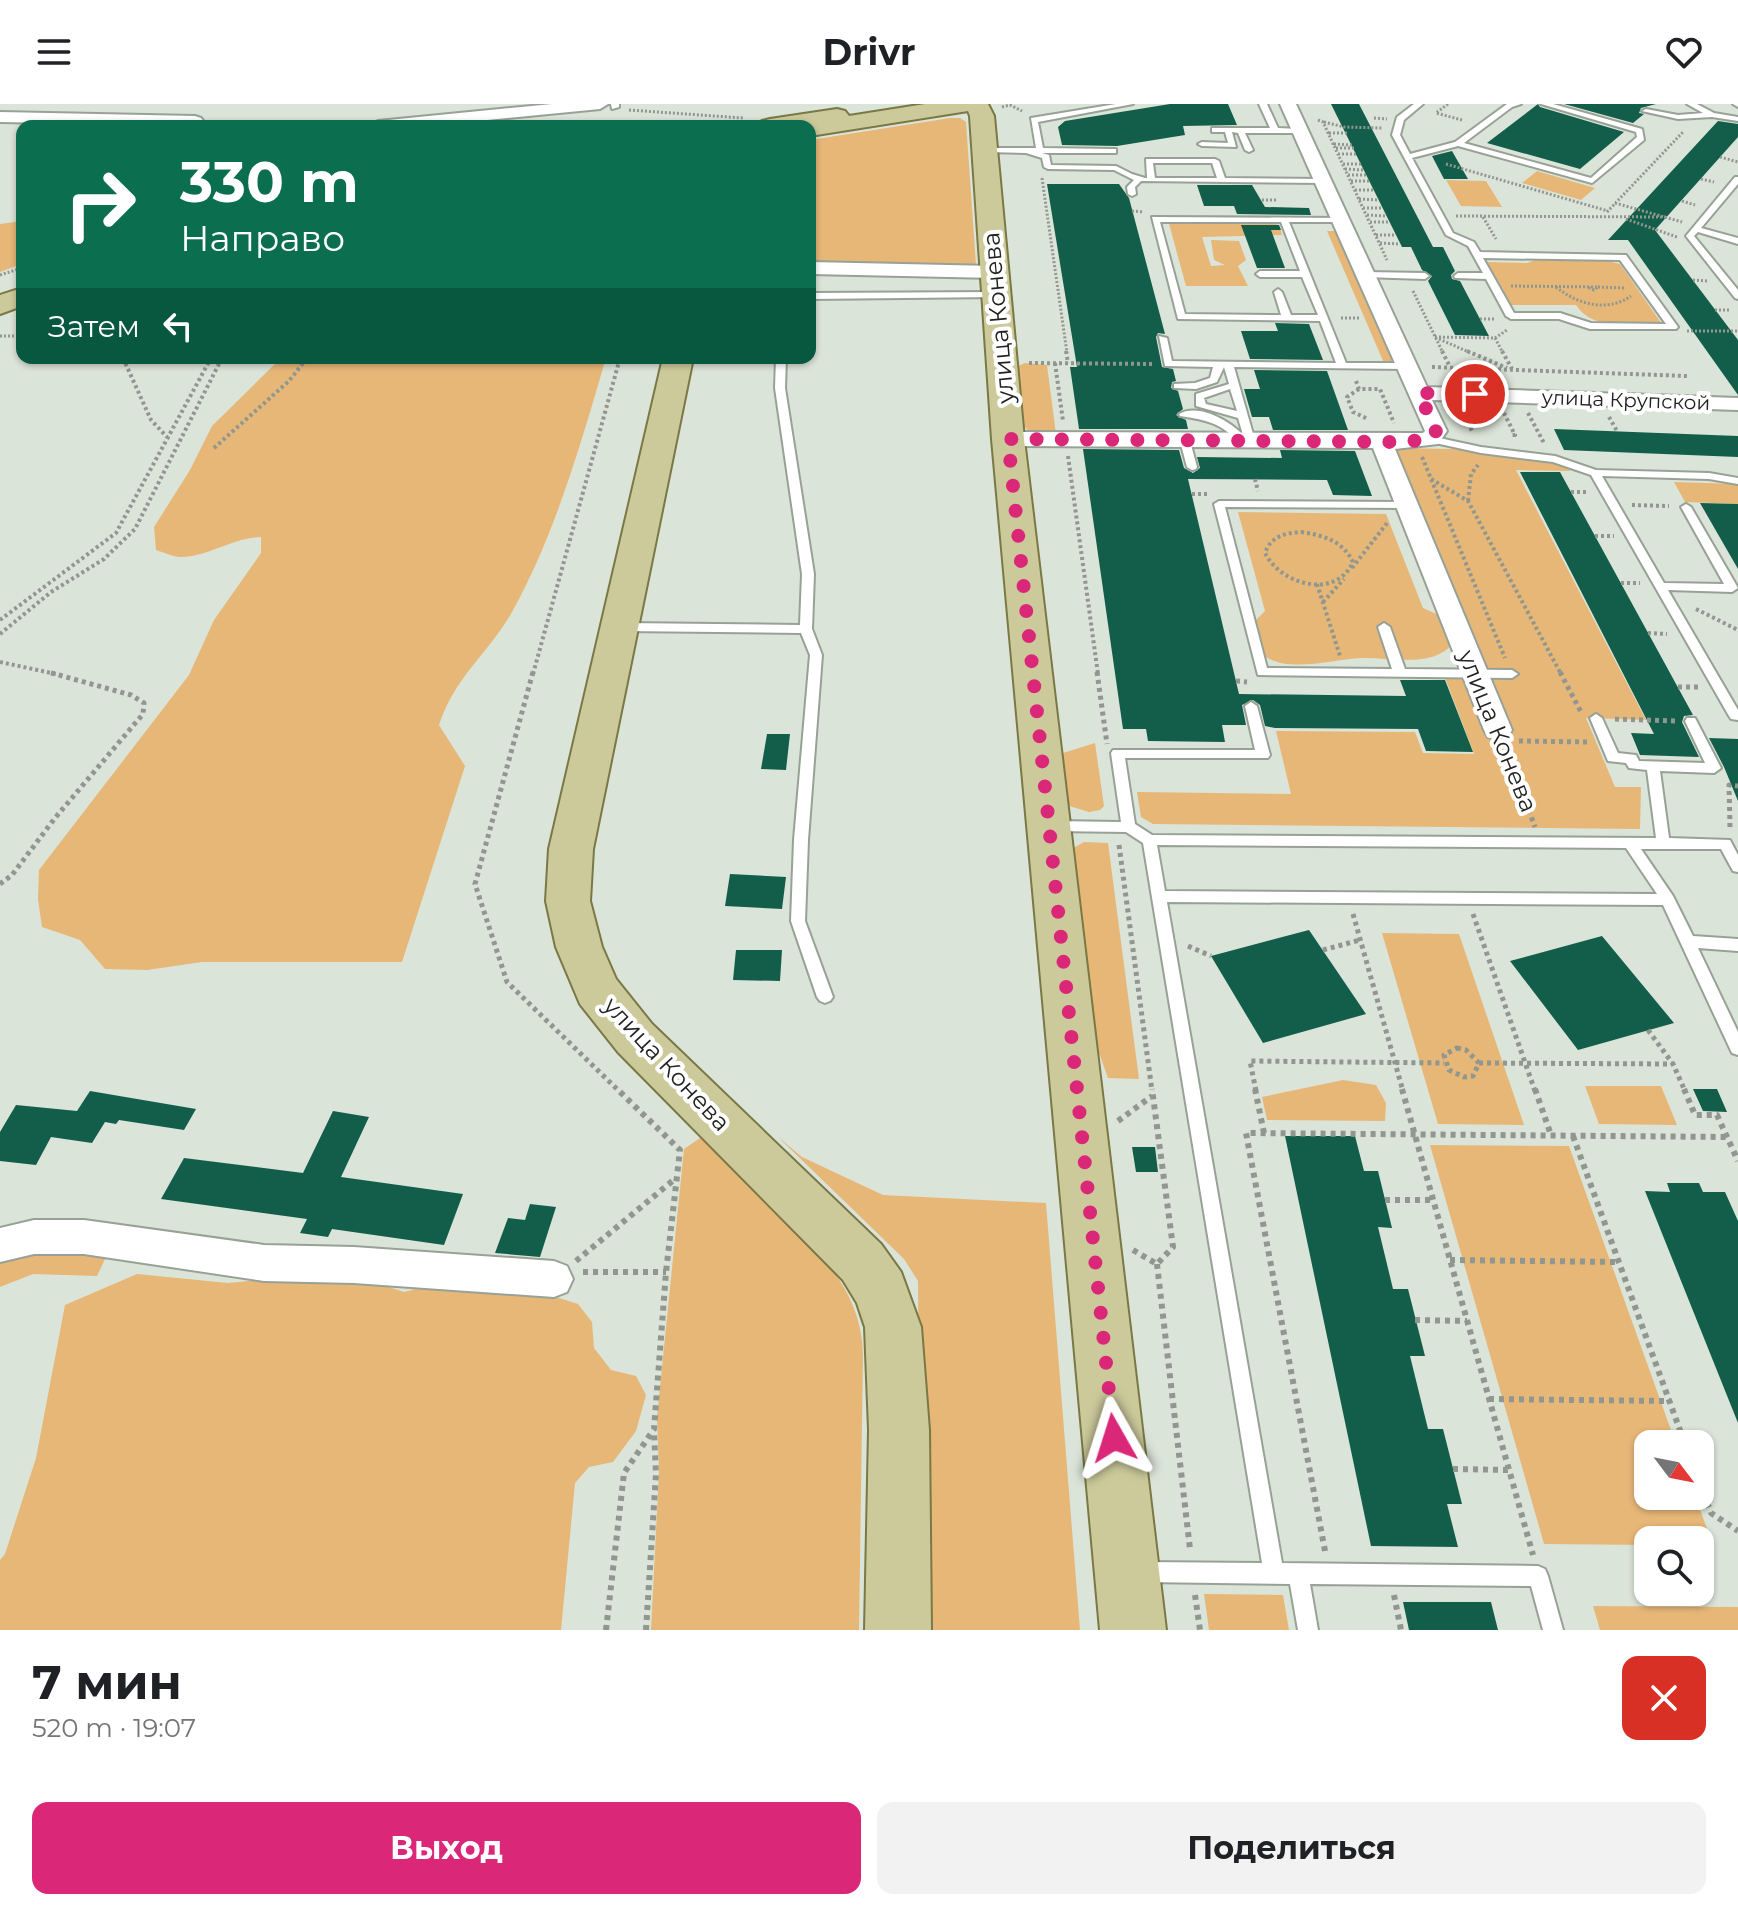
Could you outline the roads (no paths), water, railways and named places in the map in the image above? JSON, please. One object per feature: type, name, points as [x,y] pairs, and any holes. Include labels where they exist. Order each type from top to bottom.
[{"type":"main road","points":[[752,120],[788,104]]},
{"type":"main road","points":[[808,120],[911,104]]},
{"type":"main road","points":[[816,128],[970,104]]},
{"type":"main road","name":"улица Конева","points":[[977,104],[982,116],[1008,439],[1133,1630]]},
{"type":"main road","name":"улица Конева","points":[[677,364],[571,849],[568,901],[579,947],[597,990],[635,1038],[862,1262],[881,1291],[893,1327],[899,1430],[898,1630]]},
{"type":"street","points":[[1008,439],[1247,441],[1385,435],[1430,439],[1436,431],[1288,104]]},
{"type":"street","points":[[442,120],[610,105]]},
{"type":"street","points":[[0,117],[146,120]]},
{"type":"street","points":[[816,268],[996,283]]},
{"type":"street","name":"улица Крупской","points":[[1419,393],[1510,403],[1738,404]]},
{"type":"street","name":"улица Конева","points":[[1385,435],[1406,505],[1500,736]]},
{"type":"street","points":[[11,1237],[84,1237],[264,1263],[354,1265],[554,1279]]},
{"type":"lane","points":[[1040,151],[1034,120],[1129,104]]},
{"type":"lane","points":[[1263,104],[1275,131]]},
{"type":"lane","points":[[1419,104],[1400,119],[1395,128],[1396,135],[1411,156],[1450,235],[1471,244],[1477,255],[1489,276],[1494,286],[1511,316],[1560,316],[1590,326],[1673,327],[1623,257],[1477,255]]},
{"type":"lane","points":[[1411,156],[1458,144],[1510,105],[1517,104]]},
{"type":"lane","points":[[1458,144],[1592,181],[1641,138],[1639,131],[1628,126],[1545,104]]},
{"type":"lane","points":[[1691,104],[1712,115]]},
{"type":"lane","points":[[1646,111],[1664,116],[1712,115],[1738,119]]},
{"type":"lane","points":[[1215,130],[1300,131]]},
{"type":"lane","points":[[1202,144],[1233,145],[1228,131]]},
{"type":"lane","points":[[1241,131],[1249,150]]},
{"type":"lane","points":[[985,150],[1113,151]]},
{"type":"lane","points":[[1029,151],[1046,157],[1048,167],[1116,168],[1139,179]]},
{"type":"lane","points":[[1151,175],[1149,161],[1215,161],[1222,180]]},
{"type":"lane","points":[[1132,194],[1132,183],[1139,179],[1186,170]]},
{"type":"lane","points":[[1151,175],[1222,180],[1323,181]]},
{"type":"lane","points":[[1738,179],[1690,236],[1738,296]]},
{"type":"lane","points":[[1323,318],[1181,317],[1155,219],[1341,220]]},
{"type":"lane","points":[[1284,219],[1342,365]]},
{"type":"lane","points":[[1697,228],[1738,241]]},
{"type":"lane","points":[[1260,274],[1306,274]]},
{"type":"lane","points":[[1366,275],[1425,276]]},
{"type":"lane","points":[[1458,276],[1489,276]]},
{"type":"lane","points":[[816,296],[996,283]]},
{"type":"lane","points":[[1278,292],[1287,318]]},
{"type":"lane","points":[[1162,338],[1168,364],[1407,366]]},
{"type":"lane","points":[[781,364],[780,388],[808,574],[806,629],[816,655],[801,840],[798,921],[825,997]]},
{"type":"lane","points":[[1223,364],[1234,385],[1247,441]]},
{"type":"lane","points":[[1177,386],[1207,384],[1214,380],[1223,364]]},
{"type":"lane","points":[[1234,385],[1199,396],[1201,406],[1243,416]]},
{"type":"lane","points":[[1184,414],[1215,418],[1229,424],[1247,441]]},
{"type":"lane","points":[[1430,439],[1472,449],[1555,459],[1595,473],[1709,476],[1738,481]]},
{"type":"lane","points":[[1185,441],[1192,467]]},
{"type":"lane","points":[[1595,473],[1735,716],[1738,716]]},
{"type":"lane","points":[[1406,505],[1219,504],[1262,672],[1512,674]]},
{"type":"lane","points":[[1660,586],[1732,588],[1686,507]]},
{"type":"lane","points":[[619,627],[806,629]]},
{"type":"lane","points":[[1384,627],[1400,673]]},
{"type":"lane","points":[[1123,827],[1118,753],[1263,755],[1251,706]]},
{"type":"lane","points":[[1596,718],[1613,758],[1631,758],[1634,765],[1714,768],[1691,721]]},
{"type":"lane","points":[[1653,766],[1663,843]]},
{"type":"lane","points":[[1048,826],[1123,827],[1149,840],[1725,844],[1738,867]]},
{"type":"lane","points":[[1149,840],[1161,896],[1274,1574]]},
{"type":"lane","points":[[1630,843],[1668,900],[1738,1048]]},
{"type":"lane","points":[[1161,896],[1668,900]]},
{"type":"lane","points":[[1688,942],[1738,945]]},
{"type":"lane","points":[[1129,1572],[1538,1576],[1553,1630]]},
{"type":"lane","points":[[1298,1574],[1308,1630]]}]
